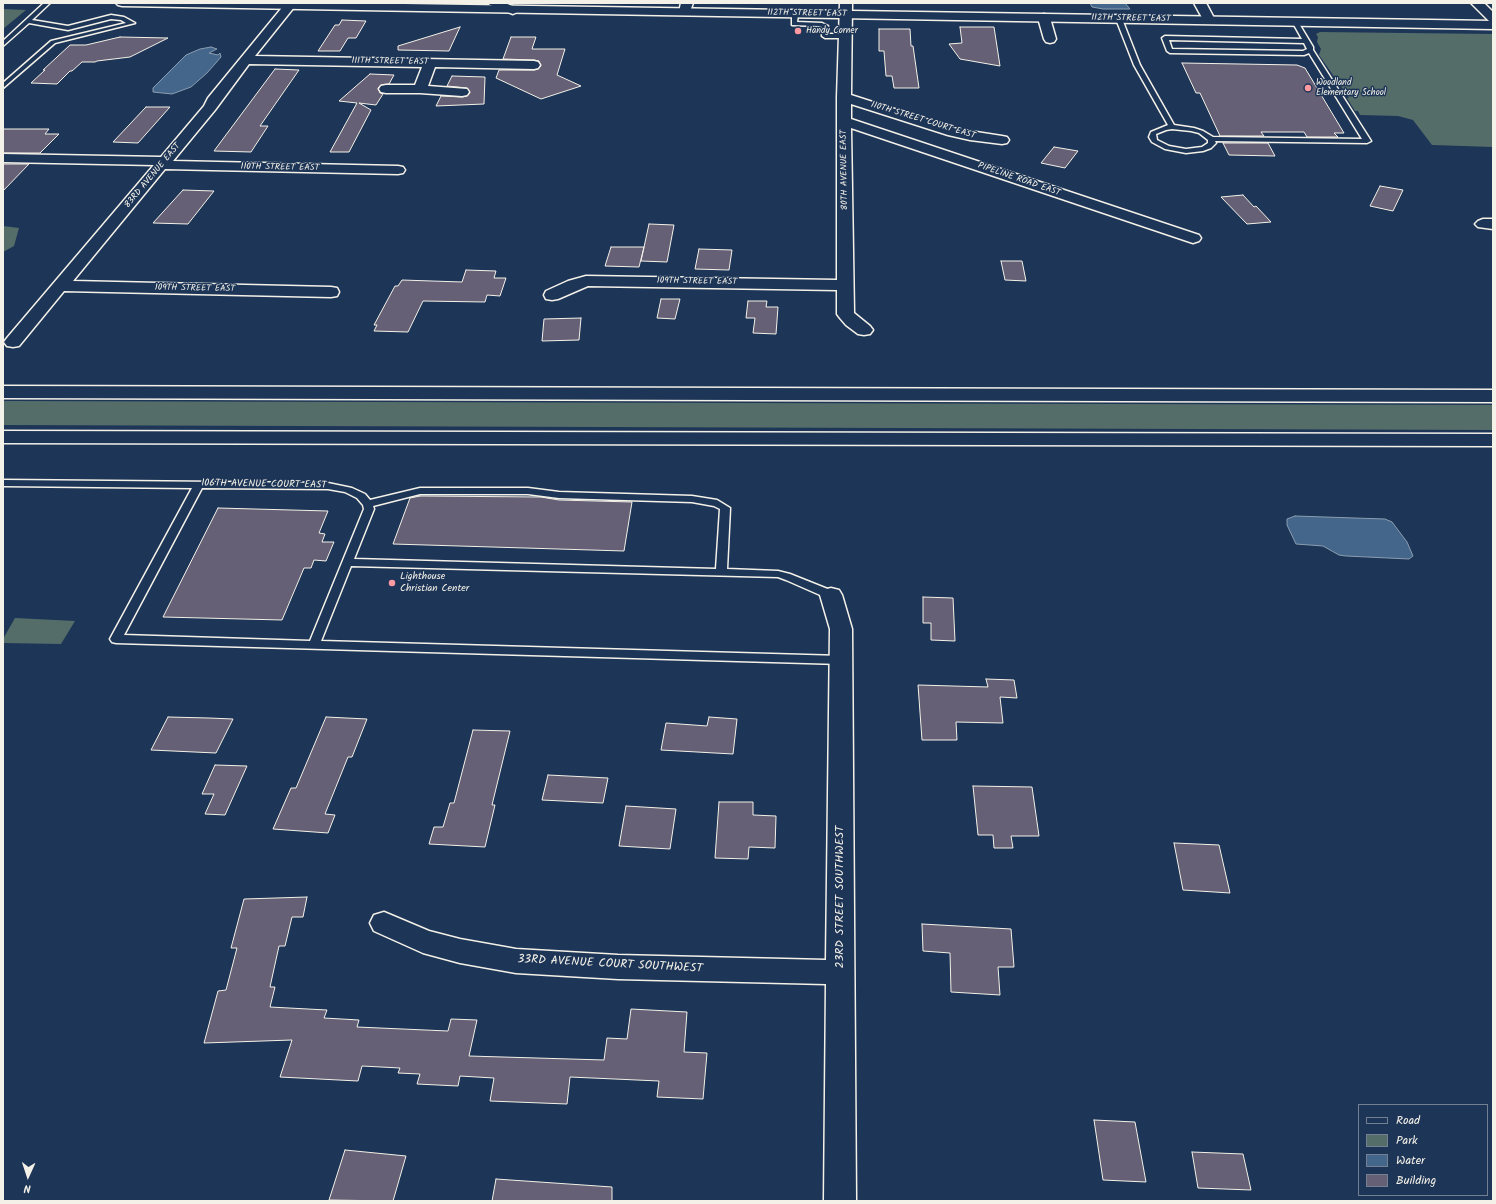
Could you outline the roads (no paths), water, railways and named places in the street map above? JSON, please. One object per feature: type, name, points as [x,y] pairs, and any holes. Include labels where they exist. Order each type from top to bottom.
[{"type":"main road","name":"112TH STREET EAST","points":[[122,3],[513,10],[686,8],[795,14],[846,9],[1044,18],[1493,25]]},
{"type":"main road","points":[[494,3],[513,10]]},
{"type":"main road","points":[[1200,3],[1209,20]]},
{"type":"main road","points":[[1477,3],[1493,18]]},
{"type":"main road","name":"83RD AVENUE EAST","points":[[12,342],[164,163],[289,6]]},
{"type":"main road","name":"80TH AVENUE EAST","points":[[846,9],[844,97],[846,314],[852,321],[864,330]]},
{"type":"main road","points":[[1044,18],[1050,39]]},
{"type":"main road","name":"111TH STREET EAST","points":[[246,60],[534,65]]},
{"type":"main road","points":[[420,89],[430,63]]},
{"type":"main road","points":[[386,89],[420,89],[462,92]]},
{"type":"main road","name":"110TH STREET COURT EAST","points":[[844,97],[953,132],[970,136],[1002,140]]},
{"type":"main road","name":"PIPELINE ROAD EAST","points":[[844,121],[1193,238]]},
{"type":"main road","name":"110TH STREET EAST","points":[[3,158],[398,170]]},
{"type":"main road","name":"109TH STREET EAST","points":[[552,295],[586,281],[845,285]]},
{"type":"main road","name":"109TH STREET EAST","points":[[60,286],[331,292]]},
{"type":"main road","points":[[3,392],[1493,396]]},
{"type":"main road","points":[[3,437],[1493,440]]},
{"type":"main road","name":"23RD STREET SOUTHWEST","points":[[831,595],[841,630],[840,1201]]},
{"type":"main road","name":"33RD AVENUE COURT SOUTHWEST","points":[[384,923],[423,941],[488,958],[618,967],[841,972]]},
{"type":"lane","points":[[3,44],[47,3]]},
{"type":"lane","points":[[795,14],[794,24],[820,24],[825,26],[825,36],[846,36]]},
{"type":"lane","points":[[3,86],[53,42],[132,23],[122,18],[111,17],[68,28],[52,34],[53,42]]},
{"type":"lane","points":[[1118,19],[1137,65],[1172,127]]},
{"type":"lane","points":[[27,20],[35,23],[68,28]]},
{"type":"lane","points":[[1211,139],[1212,143],[1209,147],[1186,151],[1167,148],[1154,141],[1152,137],[1153,133],[1164,128],[1172,127],[1192,129],[1201,132],[1211,139],[1367,141],[1310,50],[1296,22]]},
{"type":"lane","points":[[1306,41],[1165,38],[1170,51],[1304,53],[1310,50]]},
{"type":"lane","name":"106TH AVENUE COURT EAST","points":[[3,483],[199,484],[337,487],[361,496],[368,504]]},
{"type":"lane","points":[[199,484],[116,639],[841,660]]},
{"type":"lane","points":[[314,645],[368,509],[368,504],[420,491],[528,492],[559,495],[692,498],[717,503],[725,508],[721,573]]},
{"type":"lane","points":[[347,562],[778,574],[790,577],[831,595]]},
{"type":"water","points":[[1090,3],[1125,3],[1130,9],[1103,9],[1092,7]]},
{"type":"water","points":[[211,47],[217,49],[209,53],[218,55],[220,53],[221,57],[207,73],[191,87],[172,94],[153,92],[153,88],[186,55],[200,49]]},
{"type":"water","points":[[1295,516],[1385,519],[1392,522],[1407,542],[1413,556],[1409,559],[1346,556],[1339,555],[1323,546],[1296,544],[1287,525],[1287,519]]},
{"type":"place","name":"Handy Corner","points":[[798,31]]},
{"type":"place","name":"Woodland Elementary School","points":[[1308,88]]},
{"type":"place","name":"Lighthouse Christian Center","points":[[392,583]]}]
